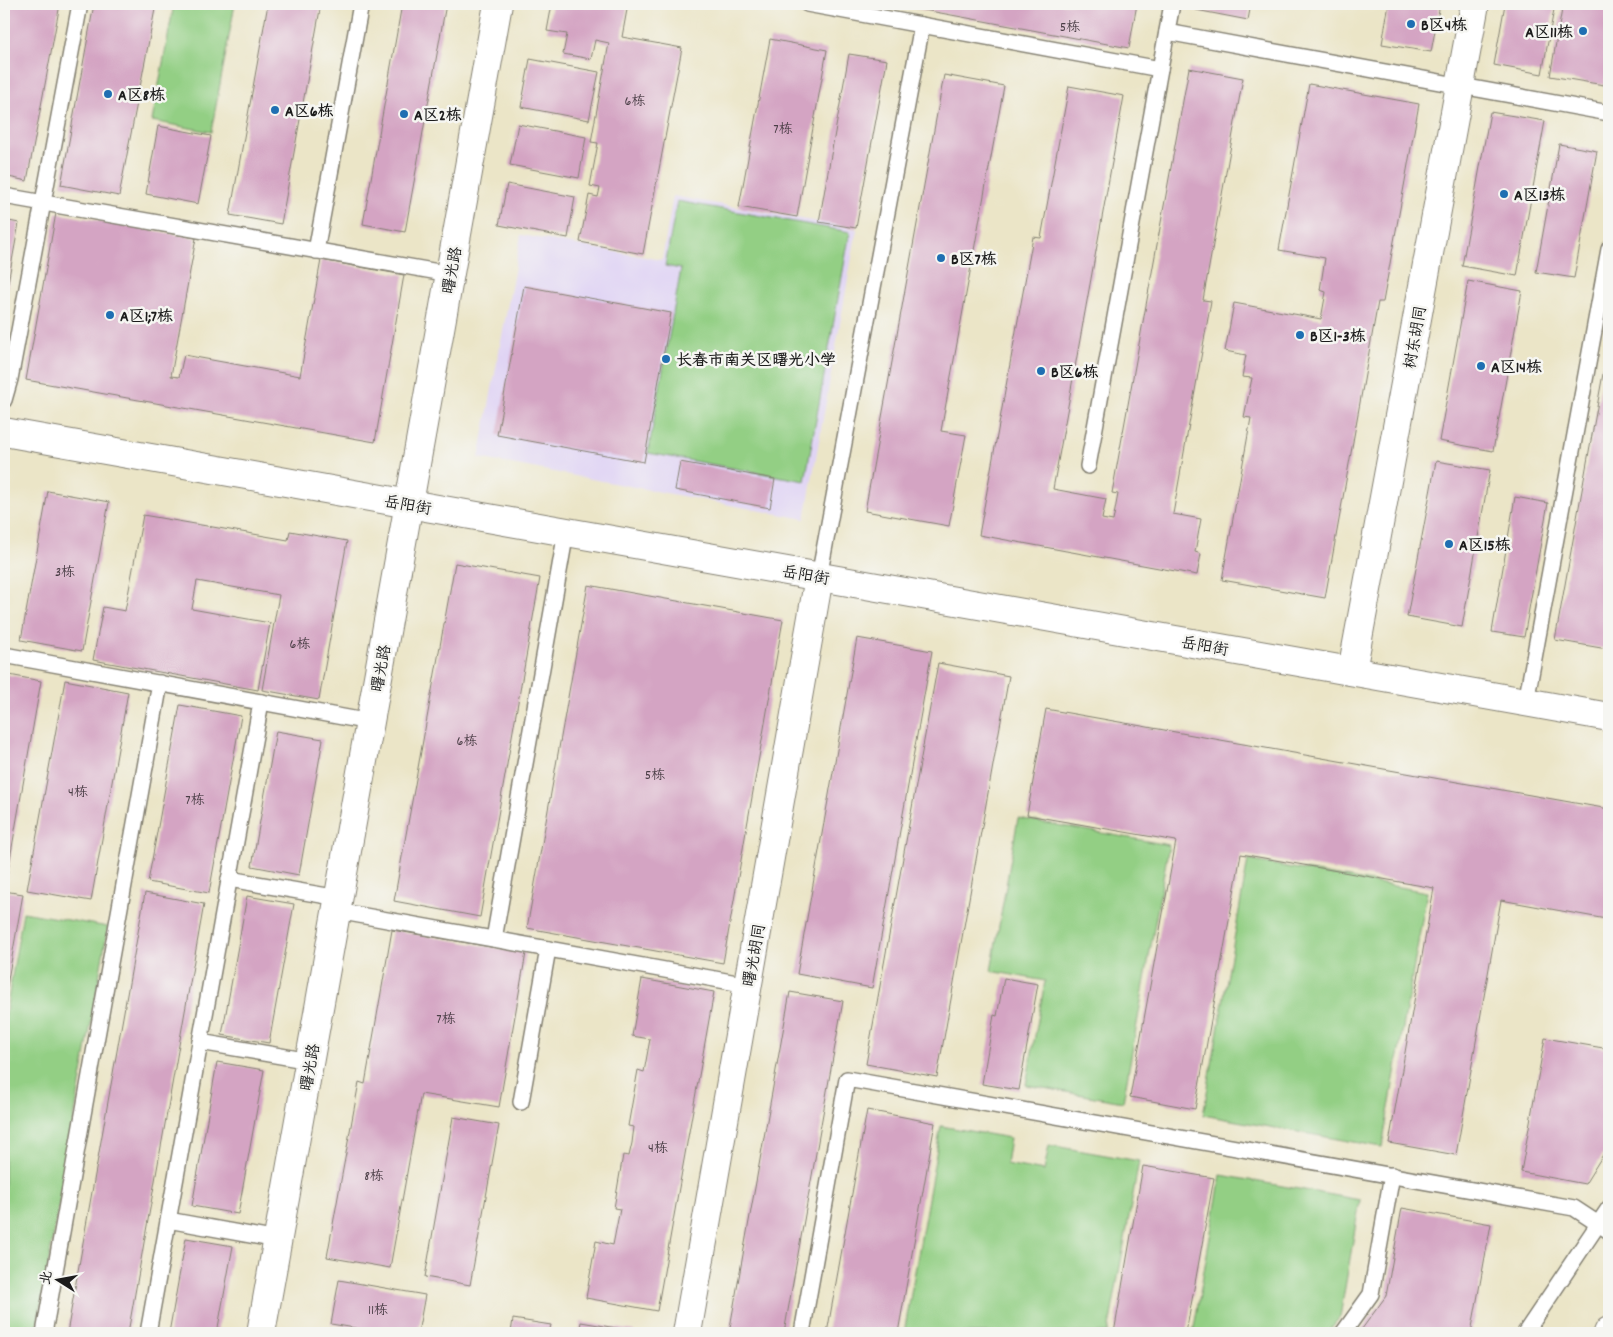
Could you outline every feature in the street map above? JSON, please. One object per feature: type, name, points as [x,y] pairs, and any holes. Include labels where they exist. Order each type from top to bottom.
[{"type":"street","name":"曙光路","points":[[262,1333],[498,4]]},
{"type":"street","name":"树东胡同","points":[[1352,671],[1476,4]]},
{"type":"street","name":"岳阳街","points":[[4,432],[1609,717]]},
{"type":"street","name":"曙光胡同","points":[[687,1333],[819,577]]},
{"type":"lane","points":[[4,400],[10,379],[80,4]]},
{"type":"lane","points":[[316,250],[361,4]]},
{"type":"lane","points":[[807,4],[1160,69]]},
{"type":"lane","points":[[1088,466],[1172,4]]},
{"type":"lane","points":[[819,577],[922,25]]},
{"type":"lane","points":[[1166,32],[1609,112]]},
{"type":"lane","points":[[4,196],[450,274]]},
{"type":"lane","points":[[1526,702],[1609,249]]},
{"type":"lane","points":[[494,939],[566,532]]},
{"type":"lane","points":[[4,655],[370,722]]},
{"type":"lane","points":[[44,1333],[160,683]]},
{"type":"lane","points":[[148,1333],[261,702]]},
{"type":"lane","points":[[229,879],[494,939],[748,985]]},
{"type":"lane","points":[[521,1102],[548,949]]},
{"type":"lane","points":[[200,1042],[310,1061]]},
{"type":"lane","points":[[802,1333],[847,1079],[1574,1208],[1604,1228]]},
{"type":"lane","points":[[1343,1333],[1371,1294],[1392,1175]]},
{"type":"lane","points":[[1525,1333],[1604,1228],[1609,1208]]},
{"type":"lane","points":[[168,1220],[278,1240]]},
{"type":"shaded area","name":"长春市南关区曙光小学","points":[[673,196],[857,229],[805,519],[479,458],[521,235],[662,260]]},
{"type":"green space","points":[[174,4],[235,4],[211,132],[152,121]]},
{"type":"green space","points":[[677,201],[850,232],[805,481],[648,453],[681,269],[665,266]]},
{"type":"green space","points":[[1018,818],[1169,845],[1123,1102],[1026,1085],[1045,981],[991,971]]},
{"type":"green space","points":[[1248,860],[1427,892],[1382,1147],[1203,1115]]},
{"type":"green space","points":[[23,912],[108,927],[36,1333],[4,1333],[4,1023]]},
{"type":"green space","points":[[941,1126],[1010,1138],[1006,1164],[1044,1171],[1049,1145],[1139,1161],[1108,1333],[904,1333]]},
{"type":"green space","points":[[1221,1175],[1360,1200],[1340,1317],[1327,1333],[1193,1333]]},
{"type":"building","points":[[4,4],[60,4],[27,181],[4,176]]},
{"type":"building","name":"A区8栋","points":[[94,4],[156,4],[119,196],[61,185]]},
{"type":"building","name":"A区6栋","points":[[268,4],[321,4],[281,224],[230,215]]},
{"type":"building","name":"A区2栋","points":[[402,4],[446,4],[405,232],[363,224]]},
{"type":"building","points":[[552,4],[628,4],[622,37],[682,48],[643,254],[580,242],[589,195],[598,197],[600,188],[590,186],[598,143],[591,142],[609,43],[595,40],[591,59],[563,54],[567,34],[547,31]]},
{"type":"building","points":[[892,4],[1137,4],[1129,48]]},
{"type":"building","points":[[1197,4],[1251,4],[1248,20],[1196,10]]},
{"type":"building","name":"B区4栋","points":[[1389,4],[1440,4],[1431,52],[1382,44]]},
{"type":"building","points":[[1505,4],[1555,4],[1542,74],[1494,65]]},
{"type":"building","name":"A区11栋","points":[[1563,4],[1609,4],[1609,59],[1604,85],[1550,76]]},
{"type":"building","points":[[770,39],[827,50],[797,217],[739,207]]},
{"type":"building","points":[[849,54],[887,60],[856,228],[819,222]]},
{"type":"building","points":[[530,59],[599,72],[589,120],[521,107]]},
{"type":"building","name":"B区6栋","points":[[1189,68],[1243,78],[1203,300],[1211,301],[1173,514],[1201,519],[1195,552],[1201,554],[1197,575],[979,535],[1033,237],[1041,238],[1069,86],[1124,96],[1053,489],[1106,499],[1102,519],[1113,521],[1118,494],[1112,493]]},
{"type":"building","name":"B区7栋","points":[[944,75],[1004,86],[941,431],[966,435],[949,526],[865,511]]},
{"type":"building","name":"B区1-3栋","points":[[1309,84],[1419,104],[1383,302],[1378,302],[1325,598],[1222,580],[1251,418],[1244,417],[1252,378],[1242,377],[1246,355],[1225,351],[1234,303],[1321,319],[1326,292],[1320,290],[1325,258],[1279,250]]},
{"type":"building","name":"A区13栋","points":[[1490,112],[1545,121],[1517,276],[1462,266]]},
{"type":"building","points":[[518,124],[586,137],[579,178],[510,165]]},
{"type":"building","points":[[158,126],[211,136],[198,204],[146,194]]},
{"type":"building","points":[[1559,144],[1597,151],[1574,278],[1536,272]]},
{"type":"building","points":[[507,184],[575,197],[568,238],[499,225]]},
{"type":"building","name":"A区1;7栋","points":[[56,213],[196,238],[171,376],[179,377],[184,355],[300,376],[321,260],[404,275],[375,442],[26,380]]},
{"type":"building","points":[[4,220],[19,223],[5,299],[4,298]]},
{"type":"building","name":"A区14栋","points":[[1468,281],[1522,291],[1493,451],[1439,441]]},
{"type":"building","points":[[524,286],[671,313],[644,462],[497,435]]},
{"type":"building","points":[[1608,346],[1609,635],[1607,649],[1555,640]]},
{"type":"building","name":"A区15栋","points":[[1436,461],[1490,470],[1462,627],[1407,617]]},
{"type":"building","points":[[680,462],[775,479],[770,508],[675,490]]},
{"type":"building","points":[[48,491],[109,502],[82,651],[21,640]]},
{"type":"building","points":[[1515,497],[1548,503],[1524,637],[1492,632]]},
{"type":"building","points":[[143,515],[288,540],[290,531],[347,541],[319,700],[262,690],[279,595],[197,581],[192,609],[270,623],[258,690],[93,660],[103,607],[125,611]]},
{"type":"building","points":[[455,563],[540,578],[480,917],[394,901]]},
{"type":"building","points":[[588,585],[783,620],[723,963],[527,928]]},
{"type":"building","points":[[857,638],[932,651],[872,988],[797,974]]},
{"type":"building","points":[[938,663],[1009,676],[937,1077],[866,1064]]},
{"type":"building","points":[[4,674],[41,681],[7,876],[4,875]]},
{"type":"building","points":[[65,680],[128,692],[91,901],[27,890]]},
{"type":"building","points":[[180,705],[241,716],[209,893],[148,882]]},
{"type":"building","points":[[1046,709],[1609,809],[1609,902],[1606,919],[1501,900],[1456,1155],[1389,1143],[1434,888],[1241,854],[1195,1109],[1130,1097],[1176,841],[1027,815]]},
{"type":"building","points":[[276,731],[323,739],[299,875],[252,866]]},
{"type":"building","points":[[4,891],[23,894],[5,997],[4,997]]},
{"type":"building","points":[[145,893],[204,904],[128,1333],[67,1333]]},
{"type":"building","points":[[247,896],[294,904],[269,1043],[222,1035]]},
{"type":"building","points":[[392,930],[526,953],[499,1107],[421,1094],[390,1268],[327,1257],[359,1082],[365,1084]]},
{"type":"building","points":[[1004,978],[1038,984],[1019,1090],[982,1084],[994,1015],[997,1016]]},
{"type":"building","points":[[642,979],[714,992],[657,1311],[586,1298],[596,1241],[613,1245],[620,1209],[614,1208],[623,1155],[629,1156],[632,1143],[634,1127],[628,1126],[638,1070],[644,1072],[650,1039],[632,1036]]},
{"type":"building","points":[[790,992],[843,1001],[784,1333],[729,1333]]},
{"type":"building","points":[[1545,1038],[1609,1049],[1609,1145],[1585,1184],[1521,1172]]},
{"type":"building","points":[[217,1062],[264,1070],[238,1214],[192,1206]]},
{"type":"building","points":[[867,1110],[935,1123],[898,1333],[827,1333]]},
{"type":"building","points":[[453,1117],[499,1125],[470,1285],[425,1277]]},
{"type":"building","points":[[1143,1166],[1214,1178],[1186,1333],[1114,1333]]},
{"type":"building","points":[[1402,1208],[1491,1224],[1471,1333],[1359,1333],[1386,1296]]},
{"type":"building","points":[[186,1238],[233,1246],[217,1333],[169,1333]]},
{"type":"building","points":[[339,1280],[425,1295],[418,1333],[366,1333],[367,1330],[331,1324]]},
{"type":"building","points":[[513,1319],[551,1325],[549,1333],[511,1333]]},
{"type":"building","points":[[581,1322],[634,1331],[634,1333],[579,1333]]},
{"type":"place","name":"B区4栋","points":[[1411,24]]},
{"type":"place","name":"A区11栋","points":[[1583,31]]},
{"type":"place","name":"A区8栋","points":[[108,94]]},
{"type":"place","name":"A区6栋","points":[[275,110]]},
{"type":"place","name":"A区2栋","points":[[404,114]]},
{"type":"place","name":"A区13栋","points":[[1504,194]]},
{"type":"place","name":"B区7栋","points":[[941,258]]},
{"type":"place","name":"A区1;7栋","points":[[110,315]]},
{"type":"place","name":"B区1-3栋","points":[[1300,335]]},
{"type":"place","name":"长春市南关区曙光小学","points":[[666,359]]},
{"type":"place","name":"A区14栋","points":[[1481,366]]},
{"type":"place","name":"B区6栋","points":[[1041,371]]},
{"type":"place","name":"A区15栋","points":[[1449,544]]}]
